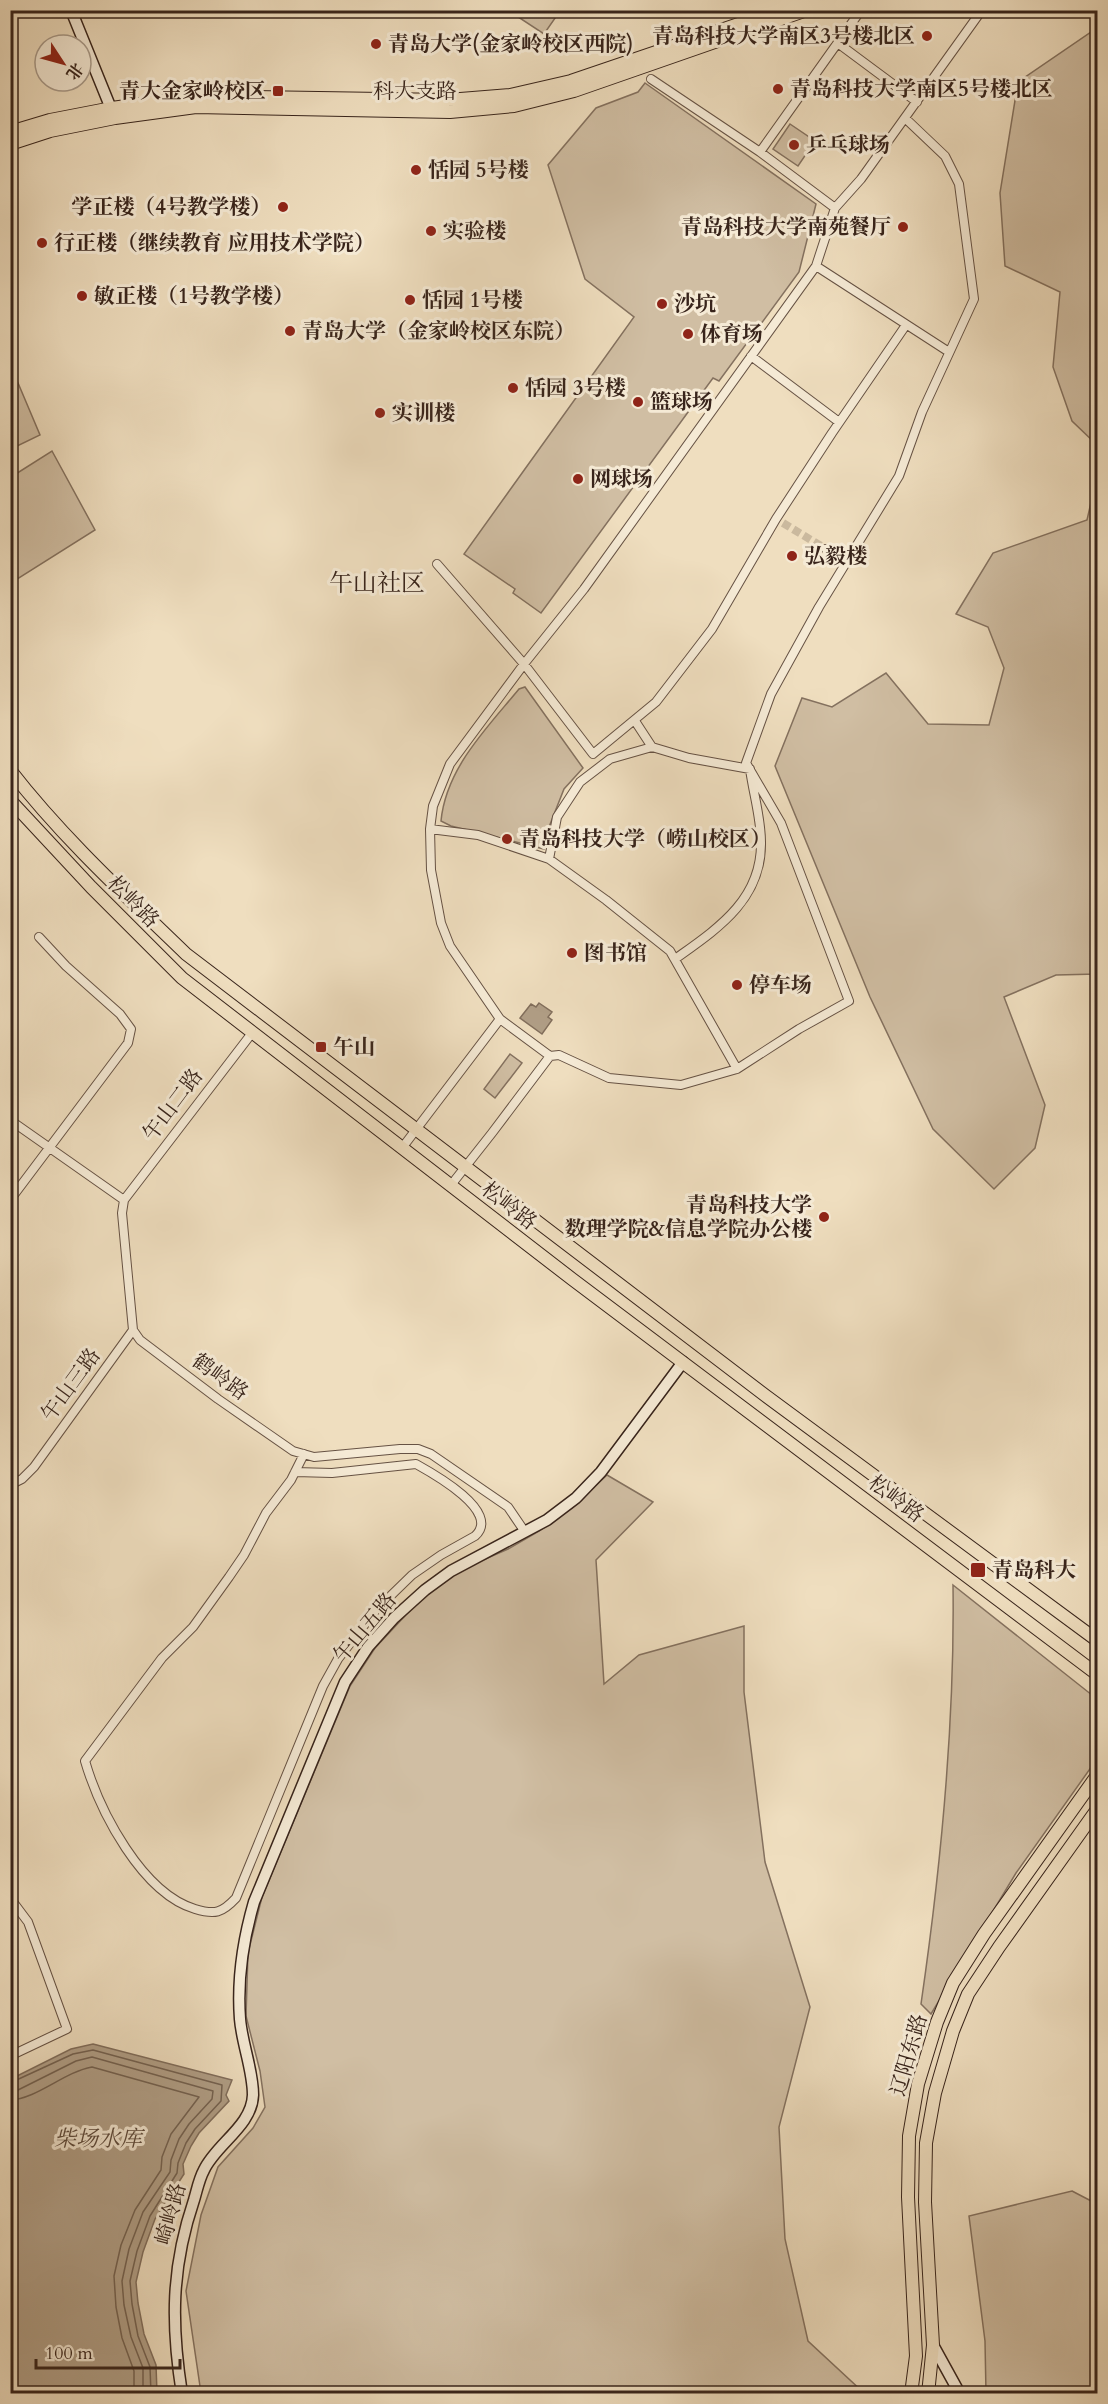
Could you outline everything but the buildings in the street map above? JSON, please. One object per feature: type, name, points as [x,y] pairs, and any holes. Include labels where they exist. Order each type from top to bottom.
[{"type":"main road","name":"科大支路","points":[[10,144],[113,113],[197,96],[448,100],[510,95],[571,81],[780,10]]},
{"type":"main road","name":"科大支路","points":[[10,132],[50,120],[196,107],[450,112],[514,106],[574,91],[786,20],[807,10]]},
{"type":"main road","name":"松岭路","points":[[10,770],[42,809],[186,954],[766,1396],[1098,1641]]},
{"type":"main road","name":"松岭路","points":[[10,800],[91,887],[182,978],[450,1185],[1098,1675]]},
{"type":"main road","name":"辽阳东路","points":[[911,2394],[916,2356],[908,2197],[909,2136],[918,2084],[937,2022],[953,1983],[984,1934],[1098,1774]]},
{"type":"main road","name":"辽阳东路","points":[[928,2394],[933,2345],[925,2202],[926,2143],[935,2092],[953,2031],[969,1994],[999,1947],[1098,1808]]},
{"type":"street","points":[[72,10],[113,113]]},
{"type":"street","points":[[760,152],[861,10]]},
{"type":"street","points":[[904,118],[945,156],[959,184],[974,299],[922,412],[899,476],[846,561],[771,694],[746,763],[781,823],[849,1001],[799,1029],[753,1061],[737,1069],[681,1085],[609,1078],[559,1055],[550,1056],[500,1019],[450,946],[441,923],[431,870],[430,830],[433,807],[450,764],[591,579],[816,266],[835,208],[861,179],[904,118],[917,102],[982,10]]},
{"type":"street","points":[[839,44],[917,102]]},
{"type":"street","points":[[651,79],[760,152],[835,208]]},
{"type":"street","points":[[816,266],[949,352]]},
{"type":"street","points":[[437,564],[524,664],[593,754],[657,702],[712,629],[839,422],[906,325]]},
{"type":"street","points":[[751,356],[839,422]]},
{"type":"street","points":[[826,549],[846,561]]},
{"type":"street","points":[[635,721],[652,747]]},
{"type":"street","points":[[549,859],[557,817],[580,782],[610,759],[652,747],[689,758],[750,769]]},
{"type":"street","points":[[675,959],[714,931],[746,899],[758,867],[761,842],[750,769]]},
{"type":"street","points":[[430,830],[478,835],[549,859],[606,900],[670,951],[737,1069]]},
{"type":"street","points":[[10,1200],[128,1043],[131,1029],[120,1014],[66,966],[39,937]]},
{"type":"street","points":[[402,1148],[500,1019]]},
{"type":"street","name":"午山二路","points":[[124,1200],[252,1033]]},
{"type":"street","points":[[450,1185],[550,1056]]},
{"type":"street","points":[[10,1120],[124,1200],[122,1213],[133,1330]]},
{"type":"street","name":"鹤岭路","points":[[133,1330],[140,1340],[218,1399],[293,1450],[314,1457],[418,1449],[431,1454],[508,1507],[525,1532]]},
{"type":"street","name":"午山三路","points":[[10,1485],[22,1479],[34,1467],[133,1330]]},
{"type":"street","name":"午山五路","points":[[248,2061],[240,2020],[239,1985],[243,1939],[254,1902],[345,1682],[368,1647],[424,1590],[451,1571],[547,1520],[569,1503],[601,1472],[683,1362]]},
{"type":"street","points":[[295,1472],[332,1473],[416,1464],[472,1503],[479,1512],[482,1524],[475,1536],[441,1554],[412,1575],[375,1611],[352,1638],[323,1686],[236,1898],[225,1910],[209,1913],[184,1906],[165,1894],[142,1869],[113,1827],[92,1786],[85,1761],[162,1658],[193,1627],[229,1577],[304,1454]]},
{"type":"street","points":[[10,1898],[28,1922],[67,2029],[10,2056]]},
{"type":"street","name":"崎岭路","points":[[182,2394],[174,2346],[176,2275],[179,2255],[185,2225],[204,2169],[219,2146],[247,2116],[253,2097],[248,2061]]},
{"type":"street","points":[[933,2345],[960,2394]]},
{"type":"shaded area","points":[[509,11],[560,11],[544,34]]},
{"type":"shaded area","points":[[1097,28],[1097,445],[1072,421],[1053,367],[1060,292],[1005,266],[1000,193],[1018,82]]},
{"type":"shaded area","name":"体育场","points":[[645,83],[816,204],[799,272],[719,381],[713,378],[541,613],[513,593],[515,589],[464,554],[634,317],[585,279],[548,165],[596,108],[638,92]]},
{"type":"shaded area","name":"乒乓球场","points":[[790,124],[815,141],[798,166],[773,149]]},
{"type":"shaded area","points":[[10,364],[40,435],[11,449],[10,449]]},
{"type":"shaded area","points":[[52,451],[95,530],[11,583],[11,477]]},
{"type":"shaded area","points":[[1097,476],[1097,974],[1056,975],[1004,997],[1045,1105],[1035,1148],[994,1189],[933,1129],[870,997],[775,766],[802,698],[832,707],[886,673],[928,724],[989,725],[1004,668],[988,627],[956,614],[993,553],[1087,520]]},
{"type":"shaded area","points":[[525,687],[583,768],[564,789],[549,827],[544,849],[451,826],[441,821],[444,802],[459,766],[519,689]]},
{"type":"shaded area","points":[[510,1054],[522,1063],[495,1098],[484,1089]]},
{"type":"shaded area","points":[[607,1475],[653,1502],[596,1560],[604,1684],[639,1655],[744,1626],[744,1692],[765,1862],[810,2007],[779,2127],[785,2239],[808,2341],[864,2393],[201,2393],[186,2291],[201,2215],[218,2167],[253,2128],[265,2107],[260,2071],[246,2016],[248,1953],[262,1897],[350,1686],[375,1648],[417,1603],[460,1570],[508,1549],[539,1531],[573,1507]]},
{"type":"shaded area","points":[[953,1585],[1097,1699],[1097,1759],[1016,1873],[931,2014],[921,2004],[935,1900],[949,1743]]},
{"type":"shaded area","points":[[1072,2191],[1097,2204],[1097,2393],[986,2393],[985,2341],[969,2216]]},
{"type":"water","points":[[539,1003],[552,1012],[548,1017],[552,1020],[542,1034],[520,1018],[531,1004],[536,1007]]},
{"type":"water","name":"柴场水库","points":[[93,2044],[232,2080],[226,2095],[229,2101],[199,2133],[191,2146],[183,2164],[184,2174],[155,2219],[143,2252],[136,2282],[138,2303],[144,2334],[156,2365],[157,2393],[11,2393],[11,2079],[71,2049]]},
{"type":"tunnel","points":[[783,523],[826,549]]},
{"type":"place","name":"青岛科技大学南区3号楼北区","points":[[927,36]]},
{"type":"place","name":"青岛大学(金家岭校区西院)","points":[[376,44]]},
{"type":"place","name":"青岛科技大学南区5号楼北区","points":[[778,89]]},
{"type":"place","name":"青大金家岭校区","points":[[278,91]]},
{"type":"place","name":"乒乓球场","points":[[794,145]]},
{"type":"place","name":"恬园 5号楼","points":[[416,170]]},
{"type":"place","name":"学正楼（4号教学楼）","points":[[283,207]]},
{"type":"place","name":"青岛科技大学南苑餐厅","points":[[903,227]]},
{"type":"place","name":"实验楼","points":[[431,231]]},
{"type":"place","name":"行正楼（继续教育 应用技术学院）","points":[[42,243]]},
{"type":"place","name":"敏正楼（1号教学楼）","points":[[82,296]]},
{"type":"place","name":"恬园 1号楼","points":[[410,300]]},
{"type":"place","name":"沙坑","points":[[662,304]]},
{"type":"place","name":"青岛大学（金家岭校区东院）","points":[[290,331]]},
{"type":"place","name":"体育场","points":[[688,334]]},
{"type":"place","name":"恬园 3号楼","points":[[513,388]]},
{"type":"place","name":"篮球场","points":[[638,402]]},
{"type":"place","name":"实训楼","points":[[380,413]]},
{"type":"place","name":"网球场","points":[[578,479]]},
{"type":"place","name":"弘毅楼","points":[[792,556]]},
{"type":"place","name":"青岛科技大学（崂山校区）","points":[[507,839]]},
{"type":"place","name":"图书馆","points":[[572,953]]},
{"type":"place","name":"停车场","points":[[737,985]]},
{"type":"place","name":"午山","points":[[321,1047]]},
{"type":"place","name":"青岛科技大学 数理学院&信息学院办公楼","points":[[824,1217]]},
{"type":"place","name":"青岛科大","points":[[978,1570]]},
{"type":"district","name":"午山社区","points":[[377,583]]}]
